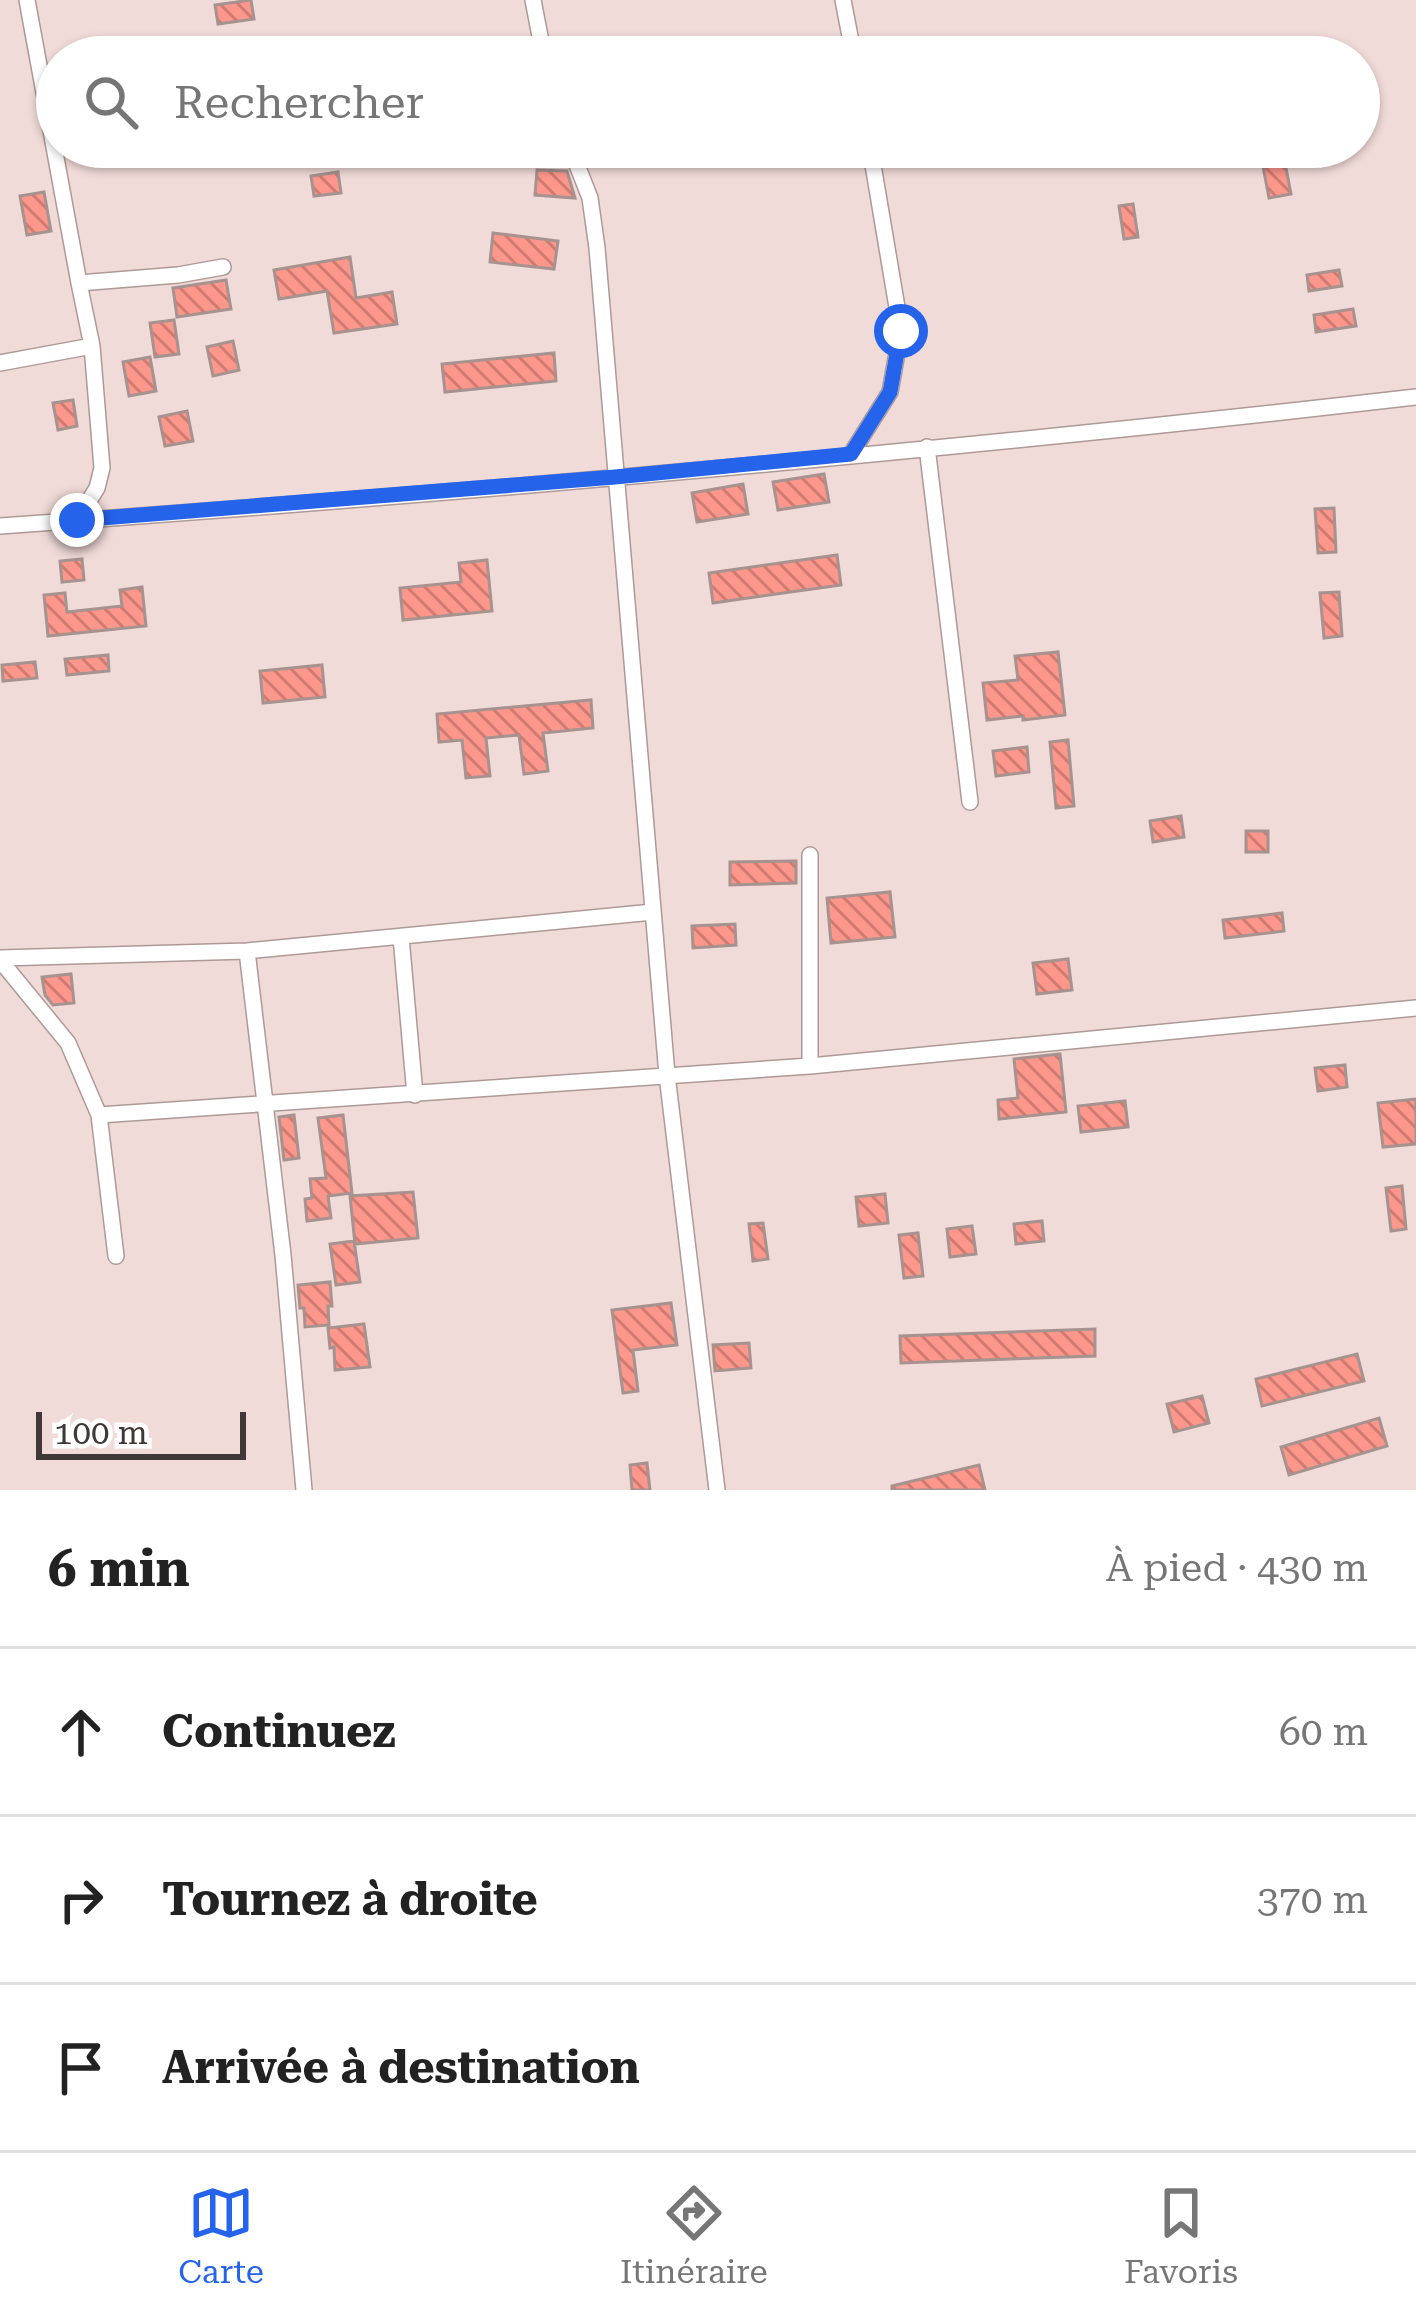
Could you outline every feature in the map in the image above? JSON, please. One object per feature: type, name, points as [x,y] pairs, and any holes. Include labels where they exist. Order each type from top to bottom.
[{"type":"street","points":[[27,0],[36,49]]},
{"type":"street","points":[[533,0],[540,36]]},
{"type":"street","points":[[844,0],[850,36]]},
{"type":"street","points":[[58,168],[92,346],[103,468],[77,520]]},
{"type":"street","points":[[578,168],[590,198],[597,248],[667,1075],[717,1490]]},
{"type":"street","points":[[851,454],[890,392],[901,331],[874,168]]},
{"type":"street","points":[[79,284],[223,267]]},
{"type":"street","points":[[0,363],[92,346]]},
{"type":"street","points":[[0,526],[615,477],[1416,398]]},
{"type":"street","points":[[927,447],[970,802]]},
{"type":"street","points":[[810,855],[810,1066]]},
{"type":"street","points":[[0,959],[247,951],[653,912]]},
{"type":"street","points":[[401,937],[415,1095]]},
{"type":"street","points":[[247,951],[283,1255],[304,1490]]},
{"type":"street","points":[[0,959],[68,1043],[99,1115],[116,1256]]},
{"type":"street","points":[[99,1115],[810,1066],[1416,1008]]},
{"type":"building","points":[[251,0],[254,19],[218,24],[215,5]]},
{"type":"building","points":[[1263,168],[1286,168],[1291,194],[1269,198]]},
{"type":"building","points":[[537,170],[567,171],[575,198],[535,195]]},
{"type":"building","points":[[338,172],[341,193],[314,196],[311,176]]},
{"type":"building","points":[[44,192],[51,231],[27,235],[20,196]]},
{"type":"building","points":[[1133,204],[1138,237],[1124,239],[1119,206]]},
{"type":"building","points":[[493,233],[558,241],[554,269],[490,262]]},
{"type":"building","points":[[350,257],[356,298],[392,292],[397,324],[334,333],[327,291],[279,299],[274,270]]},
{"type":"building","points":[[1339,270],[1342,286],[1309,291],[1307,275]]},
{"type":"building","points":[[226,280],[231,309],[177,317],[173,288]]},
{"type":"building","points":[[1353,309],[1356,326],[1316,332],[1314,315]]},
{"type":"building","points":[[174,320],[179,354],[155,357],[150,323]]},
{"type":"building","points":[[233,341],[239,370],[213,376],[207,347]]},
{"type":"building","points":[[554,353],[556,381],[445,392],[442,364]]},
{"type":"building","points":[[150,357],[156,391],[129,396],[123,362]]},
{"type":"building","points":[[73,400],[77,426],[58,430],[53,403]]},
{"type":"building","points":[[187,411],[193,441],[165,446],[159,417]]},
{"type":"building","points":[[824,474],[829,502],[778,510],[773,482]]},
{"type":"building","points":[[743,484],[748,514],[697,522],[692,493]]},
{"type":"building","points":[[1334,508],[1336,552],[1318,553],[1315,509]]},
{"type":"building","points":[[837,555],[841,585],[713,603],[709,573]]},
{"type":"building","points":[[82,559],[84,580],[62,582],[60,561]]},
{"type":"building","points":[[487,560],[492,611],[403,620],[400,588],[461,582],[459,563]]},
{"type":"building","points":[[142,587],[146,626],[48,636],[44,595],[65,593],[67,612],[122,606],[120,590]]},
{"type":"building","points":[[1339,592],[1342,636],[1324,638],[1320,593]]},
{"type":"building","points":[[1058,652],[1065,715],[987,720],[983,683],[1018,680],[1015,656]]},
{"type":"building","points":[[108,655],[109,671],[67,675],[65,659]]},
{"type":"building","points":[[35,662],[37,678],[3,681],[2,665]]},
{"type":"building","points":[[322,665],[325,697],[263,703],[260,671]]},
{"type":"building","points":[[591,700],[593,728],[543,733],[548,771],[524,774],[519,735],[486,738],[490,776],[466,778],[462,740],[439,742],[437,714]]},
{"type":"building","points":[[1068,740],[1074,806],[1056,808],[1050,742]]},
{"type":"building","points":[[1027,747],[1029,772],[996,776],[993,751]]},
{"type":"building","points":[[1181,816],[1184,837],[1153,842],[1150,821]]},
{"type":"building","points":[[1246,831],[1268,831],[1268,852],[1246,852]]},
{"type":"building","points":[[796,861],[796,883],[730,885],[730,862]]},
{"type":"building","points":[[890,892],[895,937],[831,943],[827,898]]},
{"type":"building","points":[[1282,913],[1284,931],[1225,938],[1223,920]]},
{"type":"building","points":[[735,924],[736,945],[693,948],[692,926]]},
{"type":"building","points":[[1068,959],[1072,990],[1037,994],[1033,963]]},
{"type":"building","points":[[71,974],[74,1003],[53,1005],[45,995],[42,977]]},
{"type":"building","points":[[1060,1054],[1066,1112],[999,1119],[998,1100],[1018,1098],[1014,1059]]},
{"type":"building","points":[[1345,1065],[1347,1087],[1318,1091],[1315,1068]]},
{"type":"building","points":[[1416,1099],[1416,1144],[1383,1147],[1378,1103]]},
{"type":"building","points":[[1125,1101],[1128,1127],[1081,1132],[1078,1106]]},
{"type":"building","points":[[294,1115],[299,1158],[284,1160],[279,1117]]},
{"type":"building","points":[[343,1115],[352,1193],[328,1196],[331,1218],[307,1221],[310,1179],[326,1178],[318,1118]]},
{"type":"building","points":[[1402,1186],[1406,1229],[1391,1231],[1386,1188]]},
{"type":"building","points":[[413,1192],[418,1238],[355,1244],[350,1196]]},
{"type":"building","points":[[885,1194],[888,1223],[859,1226],[856,1197]]},
{"type":"building","points":[[1042,1221],[1044,1241],[1016,1244],[1014,1224]]},
{"type":"building","points":[[763,1223],[768,1259],[753,1261],[749,1224]]},
{"type":"building","points":[[972,1226],[976,1254],[950,1257],[947,1229]]},
{"type":"building","points":[[918,1233],[923,1276],[904,1278],[899,1235]]},
{"type":"building","points":[[354,1241],[360,1282],[336,1285],[330,1244]]},
{"type":"building","points":[[330,1282],[329,1325],[305,1327],[298,1285]]},
{"type":"building","points":[[671,1303],[677,1345],[633,1350],[638,1391],[623,1393],[612,1310]]},
{"type":"building","points":[[364,1324],[370,1367],[335,1370],[328,1328]]},
{"type":"building","points":[[1095,1329],[1095,1356],[901,1363],[900,1336]]},
{"type":"building","points":[[749,1343],[751,1368],[715,1371],[713,1345]]},
{"type":"building","points":[[1357,1354],[1364,1381],[1262,1406],[1256,1379]]},
{"type":"building","points":[[1202,1396],[1209,1423],[1174,1432],[1167,1404]]},
{"type":"building","points":[[1379,1418],[1387,1446],[1289,1475],[1281,1447]]},
{"type":"building","points":[[647,1463],[650,1490],[632,1490],[630,1465]]},
{"type":"building","points":[[979,1465],[985,1490],[892,1490],[892,1486]]},
{"type":"route","points":[[77,520],[851,454],[890,392],[901,331]]}]
